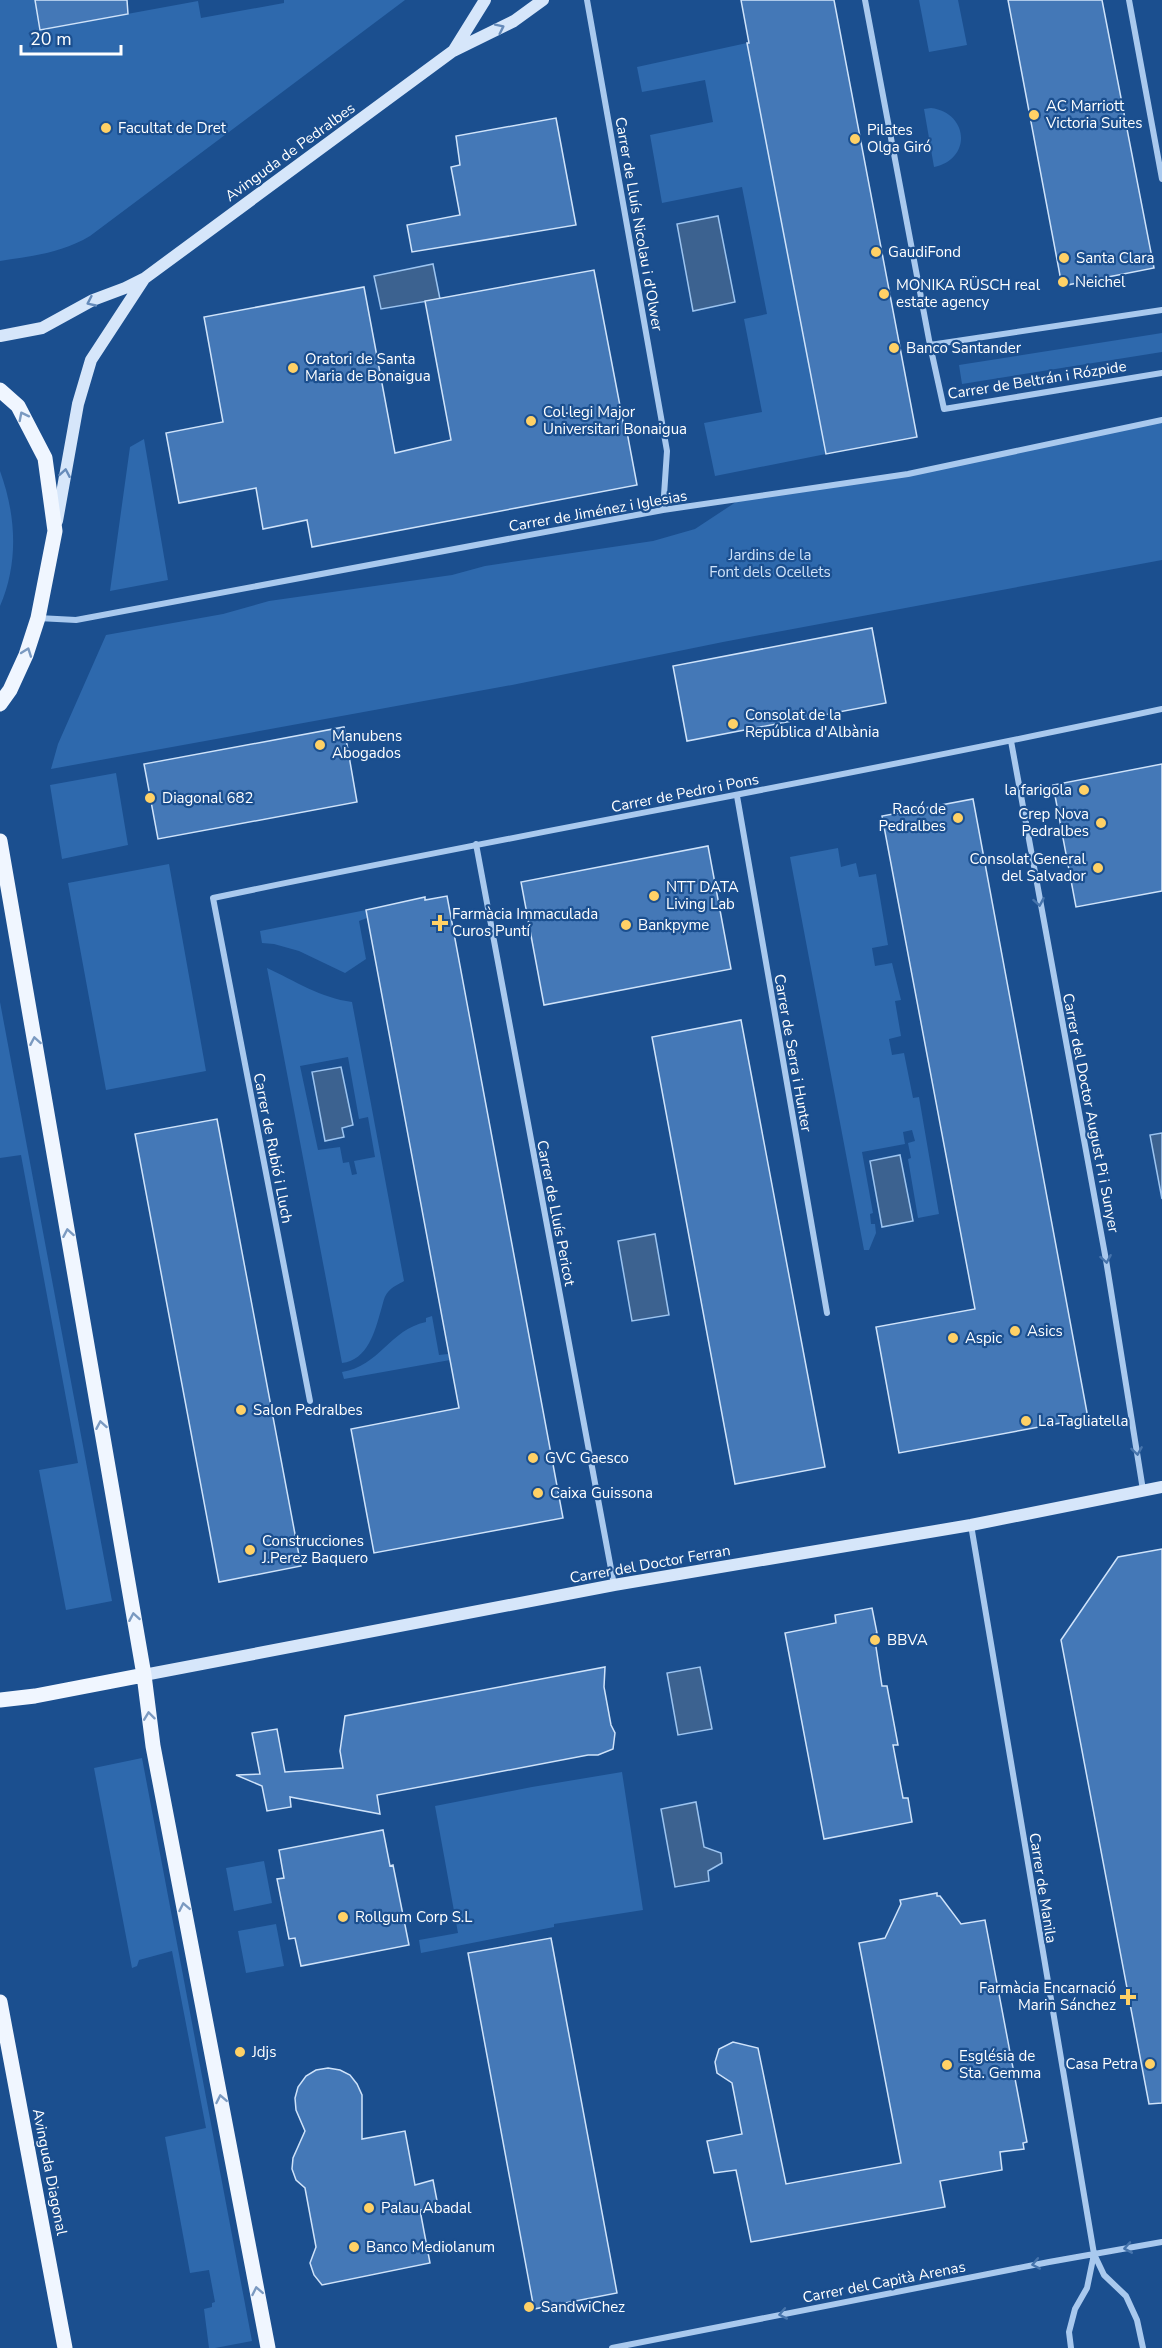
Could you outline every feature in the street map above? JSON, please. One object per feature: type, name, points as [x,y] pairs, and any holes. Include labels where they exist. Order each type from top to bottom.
[{"type":"main road","points":[[0,390],[18,406],[45,458],[55,531],[38,618],[26,655],[10,690],[0,704]]},
{"type":"main road","points":[[0,842],[144,1675],[153,1746],[268,2348]]},
{"type":"main road","points":[[0,1700],[35,1696],[144,1675]]},
{"type":"main road","name":"Avinguda Diagonal","points":[[0,2002],[65,2348]]},
{"type":"street","name":"Avinguda de Pedralbes","points":[[453,51],[485,0]]},
{"type":"street","name":"Avinguda de Pedralbes","points":[[0,336],[42,328],[93,300],[145,278],[453,51],[514,21],[543,0]]},
{"type":"street","name":"Carrer de Lluís Nicolau i d'Olwer","points":[[587,0],[667,451],[663,510]]},
{"type":"street","name":"Carrer de Beltrán i Rózpide","points":[[866,0],[944,409],[1162,373]]},
{"type":"street","points":[[1129,0],[1162,179]]},
{"type":"street","name":"Avinguda de Pedralbes","points":[[55,531],[78,404],[91,360],[145,278]]},
{"type":"street","points":[[930,345],[1162,310]]},
{"type":"street","name":"Carrer de Jiménez i Iglesias","points":[[38,618],[75,620],[663,510],[908,474],[1162,420]]},
{"type":"street","name":"Carrer de Pedro i Pons","points":[[213,898],[476,844],[737,796],[1162,709]]},
{"type":"street","name":"Carrer del Doctor August Pi i Sunyer","points":[[1011,741],[1106,1260],[1143,1490]]},
{"type":"street","name":"Carrer de Serra i Hunter","points":[[737,796],[827,1313]]},
{"type":"street","name":"Carrer de Lluís Pericot","points":[[476,844],[511,1043],[614,1585]]},
{"type":"street","name":"Carrer de Rubió i Lluch","points":[[213,898],[310,1401]]},
{"type":"street","name":"Carrer del Doctor Ferran","points":[[144,1675],[614,1585],[971,1525],[1162,1487]]},
{"type":"street","name":"Carrer de Manila","points":[[971,1525],[1094,2254],[1104,2275],[1126,2296],[1137,2320],[1143,2348]]},
{"type":"street","name":"Carrer del Capità Arenas","points":[[612,2348],[1162,2242]]},
{"type":"street","name":"Carrer de Manila","points":[[1071,2348],[1069,2332],[1075,2309],[1087,2288],[1094,2254]]},
{"type":"green space","name":"Facultat de Dret","points":[[0,0],[37,0],[40,30],[198,1],[201,18],[284,3],[284,0],[405,0],[90,236],[58,250],[0,261]]},
{"type":"green space","points":[[919,0],[958,0],[967,45],[929,52]]},
{"type":"green space","points":[[747,43],[826,454],[715,476],[704,423],[762,412],[744,319],[767,314],[742,187],[662,203],[650,135],[713,122],[705,80],[642,92],[637,67]]},
{"type":"green space","points":[[931,108],[953,118],[959,127],[961,136],[960,146],[955,155],[934,167],[924,109]]},
{"type":"green space","points":[[1162,333],[1162,352],[962,384],[959,365]]},
{"type":"green space","name":"Jardins de la Font dels Ocellets","points":[[1162,421],[1162,560],[723,642],[512,685],[51,769],[58,744],[106,635],[223,614],[269,601],[452,575],[485,566],[653,541],[695,529],[742,498],[908,474]]},
{"type":"green space","points":[[144,439],[168,580],[110,591],[130,447]]},
{"type":"green space","points":[[0,471],[12,521],[13,556],[0,606]]},
{"type":"green space","points":[[116,773],[128,845],[62,859],[50,785]]},
{"type":"green space","points":[[838,848],[841,867],[856,863],[859,877],[876,874],[888,945],[872,948],[875,966],[892,963],[901,1000],[895,1001],[901,1036],[889,1039],[892,1055],[904,1053],[913,1098],[919,1097],[939,1214],[918,1218],[908,1159],[911,1158],[908,1143],[915,1141],[912,1130],[903,1132],[905,1144],[862,1152],[873,1213],[870,1214],[871,1224],[875,1224],[876,1233],[869,1250],[864,1250],[790,857]]},
{"type":"green space","points":[[169,864],[206,1071],[106,1090],[68,883]]},
{"type":"green space","points":[[366,910],[367,918],[359,921],[366,959],[345,973],[299,951],[262,943],[260,931]]},
{"type":"green space","points":[[267,968],[319,993],[352,1002],[404,1281],[387,1294],[373,1335],[364,1350],[351,1361],[342,1363]],"holes":[[[348,1057],[359,1119],[368,1117],[375,1157],[354,1161],[357,1174],[352,1175],[349,1162],[343,1163],[340,1147],[318,1150],[300,1066]]]},
{"type":"green space","points":[[0,1002],[112,1601],[66,1610],[39,1470],[78,1463],[21,1155],[0,1158]]},
{"type":"green space","points":[[432,1316],[439,1355],[448,1354],[450,1360],[344,1379],[342,1372],[366,1363],[403,1332],[426,1322],[426,1318]]},
{"type":"green space","points":[[142,1758],[252,2341],[215,2348],[209,2348],[204,2309],[212,2307],[212,2303],[215,2302],[209,2270],[190,2273],[165,2137],[206,2128],[172,1951],[139,1960],[137,1966],[132,1968],[94,1768]]},
{"type":"green space","points":[[622,1772],[643,1910],[554,1924],[554,1927],[421,1953],[419,1940],[458,1933],[435,1806]]},
{"type":"green space","points":[[264,1861],[272,1903],[234,1911],[226,1868]]},
{"type":"green space","points":[[276,1924],[284,1966],[246,1973],[238,1931]]},
{"type":"shaded area","points":[[718,216],[735,302],[693,311],[677,224]]},
{"type":"shaded area","points":[[433,264],[440,299],[381,309],[374,276]]},
{"type":"shaded area","points":[[341,1067],[353,1125],[342,1128],[344,1137],[325,1141],[312,1072]]},
{"type":"shaded area","points":[[1162,1133],[1162,1199],[1150,1135]]},
{"type":"shaded area","points":[[900,1155],[913,1221],[882,1227],[870,1161]]},
{"type":"shaded area","points":[[655,1234],[669,1315],[632,1321],[618,1241]]},
{"type":"shaded area","points":[[700,1667],[712,1729],[678,1735],[667,1673]]},
{"type":"shaded area","points":[[696,1802],[704,1847],[721,1853],[722,1863],[708,1871],[709,1881],[675,1887],[661,1809]]},
{"type":"building","points":[[35,0],[127,0],[128,14],[40,30]]},
{"type":"building","points":[[741,0],[834,0],[917,437],[826,454],[747,43],[749,43]]},
{"type":"building","points":[[1008,0],[1102,0],[1154,268],[1062,286]]},
{"type":"building","points":[[556,118],[576,225],[412,252],[407,225],[460,215],[451,167],[460,165],[456,136]]},
{"type":"building","points":[[594,270],[637,485],[312,547],[307,520],[263,529],[256,488],[179,503],[166,433],[223,422],[204,317],[364,287],[395,453],[451,440],[425,301]]},
{"type":"building","points":[[872,628],[886,703],[687,741],[673,666]]},
{"type":"building","points":[[344,727],[357,802],[158,839],[144,764]]},
{"type":"building","points":[[1162,764],[1162,891],[1076,907],[1053,785]]},
{"type":"building","points":[[973,799],[1088,1418],[899,1453],[876,1327],[975,1309],[882,816]]},
{"type":"building","name":"Bankpyme","points":[[708,846],[731,969],[544,1005],[521,882]]},
{"type":"building","points":[[447,896],[563,1518],[374,1553],[351,1429],[459,1408],[366,910],[425,897],[425,900]]},
{"type":"building","points":[[741,1020],[825,1467],[735,1484],[652,1037]]},
{"type":"building","points":[[217,1119],[301,1566],[219,1582],[135,1134]]},
{"type":"building","points":[[1162,1549],[1162,2103],[1149,2104],[1061,1640],[1118,1557]]},
{"type":"building","points":[[872,1608],[882,1686],[887,1686],[898,1745],[893,1745],[903,1798],[908,1798],[912,1822],[824,1839],[785,1633],[836,1623],[835,1615]]},
{"type":"building","points":[[605,1667],[604,1687],[611,1725],[615,1733],[613,1749],[598,1755],[377,1795],[380,1814],[290,1797],[291,1807],[267,1811],[262,1786],[236,1775],[260,1774],[252,1733],[277,1729],[285,1772],[343,1768],[340,1751],[345,1716]]},
{"type":"building","points":[[383,1830],[390,1866],[393,1865],[409,1945],[301,1966],[295,1938],[289,1939],[277,1879],[284,1878],[279,1850]]},
{"type":"building","name":"Església de Sta. Gemma","points":[[937,1893],[937,1896],[940,1896],[961,1924],[985,1920],[1027,2142],[1023,2143],[1024,2149],[1000,2152],[1002,2170],[940,2181],[945,2207],[751,2242],[736,2170],[714,2173],[707,2141],[742,2134],[732,2083],[717,2073],[715,2062],[719,2049],[733,2042],[758,2048],[786,2184],[901,2163],[859,1943],[885,1938],[901,1904],[900,1900]]},
{"type":"building","points":[[551,1938],[617,2293],[534,2309],[468,1953]]},
{"type":"building","name":"Palau Abadal","points":[[328,2068],[350,2075],[357,2084],[362,2095],[362,2139],[405,2131],[415,2185],[433,2180],[438,2206],[420,2210],[430,2263],[322,2285],[314,2275],[310,2263],[316,2247],[305,2188],[296,2180],[292,2169],[293,2158],[305,2131],[296,2110],[295,2098],[298,2087],[306,2076],[316,2070]]},
{"type":"place","name":"AC Marriott Victoria Suites","points":[[1034,115]]},
{"type":"place","name":"Facultat de Dret","points":[[106,128]]},
{"type":"place","name":"Pilates Olga Giró","points":[[855,139]]},
{"type":"place","name":"GaudiFond","points":[[876,252]]},
{"type":"place","name":"Santa Clara","points":[[1064,258]]},
{"type":"place","name":"Neichel","points":[[1063,282]]},
{"type":"place","name":"MONIKA RÜSCH real estate agency","points":[[884,294]]},
{"type":"place","name":"Banco Santander","points":[[894,348]]},
{"type":"place","name":"Oratori de Santa Maria de Bonaigua","points":[[293,368]]},
{"type":"place","name":"Col·legi Major Universitari Bonaigua","points":[[531,421]]},
{"type":"place","name":"Consolat de la República d'Albània","points":[[733,724]]},
{"type":"place","name":"Manubens Abogados","points":[[320,745]]},
{"type":"place","name":"la farigola","points":[[1084,790]]},
{"type":"place","name":"Diagonal 682","points":[[150,798]]},
{"type":"place","name":"Racó de Pedralbes","points":[[958,818]]},
{"type":"place","name":"Crep Nova Pedralbes","points":[[1101,823]]},
{"type":"place","name":"Consolat General del Salvador","points":[[1098,868]]},
{"type":"place","name":"NTT DATA Living Lab","points":[[654,896]]},
{"type":"place","name":"Farmàcia Immaculada Curos Puntí","points":[[440,923]]},
{"type":"place","name":"Bankpyme","points":[[626,925]]},
{"type":"place","name":"Asics","points":[[1015,1331]]},
{"type":"place","name":"Aspic","points":[[953,1338]]},
{"type":"place","name":"Salon Pedralbes","points":[[241,1410]]},
{"type":"place","name":"La Tagliatella","points":[[1026,1421]]},
{"type":"place","name":"GVC Gaesco","points":[[533,1458]]},
{"type":"place","name":"Caixa Guissona","points":[[538,1493]]},
{"type":"place","name":"Construcciones J.Perez Baquero","points":[[250,1550]]},
{"type":"place","name":"BBVA","points":[[875,1640]]},
{"type":"place","name":"Rollgum Corp S.L","points":[[343,1917]]},
{"type":"place","name":"Farmàcia Encarnació Marin Sánchez","points":[[1128,1997]]},
{"type":"place","name":"Jdjs","points":[[240,2052]]},
{"type":"place","name":"Casa Petra","points":[[1150,2064]]},
{"type":"place","name":"Església de Sta. Gemma","points":[[947,2065]]},
{"type":"place","name":"Palau Abadal","points":[[369,2208]]},
{"type":"place","name":"Banco Mediolanum","points":[[354,2247]]},
{"type":"place","name":"SandwiChez","points":[[529,2307]]}]
